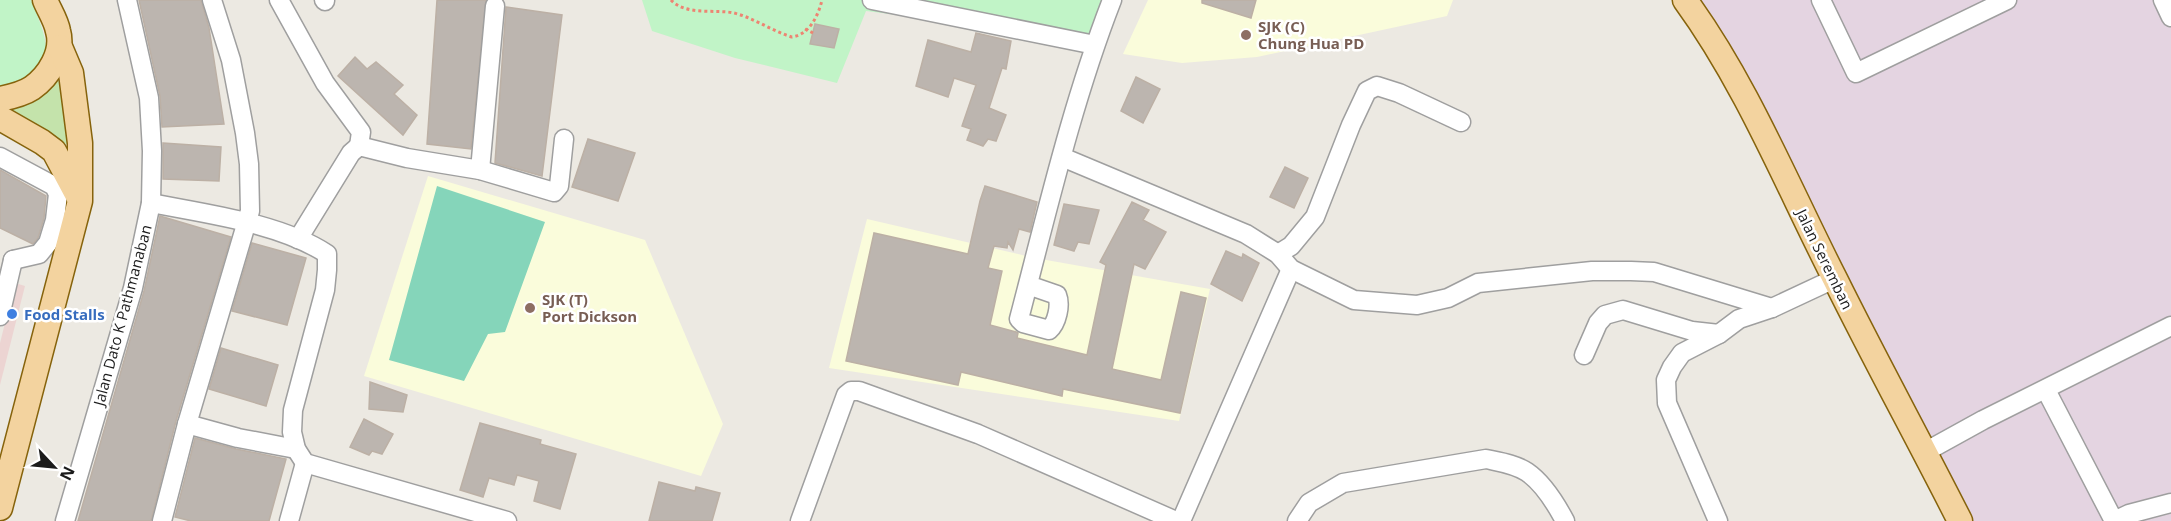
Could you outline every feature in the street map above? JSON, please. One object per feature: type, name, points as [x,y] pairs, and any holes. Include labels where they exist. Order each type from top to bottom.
[{"type":"main road","points":[[1,500],[80,201],[80,143],[71,74],[60,46],[58,30],[45,0]]},
{"type":"main road","name":"Jalan Seremban","points":[[1685,0],[1708,32],[1746,101],[1834,279],[1960,521]]},
{"type":"main road","points":[[0,99],[31,88],[45,76],[60,46]]},
{"type":"main road","points":[[0,118],[54,151],[80,201]]},
{"type":"main road","points":[[0,130],[38,150],[64,170]]},
{"type":"street","name":"Jalan Dato K Pathmanaban","points":[[65,521],[133,288],[151,203],[152,151],[149,98],[127,0]]},
{"type":"street","points":[[162,521],[187,424],[250,211],[249,164],[245,133],[231,60],[212,0]]},
{"type":"street","points":[[279,0],[325,83],[361,132],[359,146],[351,153],[298,238]]},
{"type":"street","points":[[872,0],[1095,45]]},
{"type":"street","points":[[1028,285],[1095,45],[1112,0]]},
{"type":"street","points":[[1821,0],[1856,73],[2007,0]]},
{"type":"street","points":[[2163,0],[2171,16]]},
{"type":"street","points":[[480,170],[495,6]]},
{"type":"street","points":[[1278,254],[1291,246],[1315,217],[1351,125],[1367,91],[1377,86],[1399,93],[1461,122]]},
{"type":"street","points":[[359,146],[407,158],[480,170],[554,192],[559,186],[564,139]]},
{"type":"street","points":[[0,157],[54,186],[58,194],[55,220],[48,243],[39,254],[7,256],[0,316]]},
{"type":"street","points":[[1062,157],[1246,234],[1278,254],[1291,269],[1354,300],[1417,305],[1448,298],[1478,283],[1592,271],[1654,272],[1772,308]]},
{"type":"street","points":[[151,203],[246,223],[298,238],[311,243],[327,254],[325,290],[293,410],[292,432],[301,456],[289,521]]},
{"type":"street","points":[[800,521],[846,395],[851,390],[978,434],[1179,521],[1291,269]]},
{"type":"street","points":[[1718,521],[1667,404],[1666,381],[1672,367],[1682,353],[1719,334],[1739,319],[1772,308],[1834,279]]},
{"type":"street","points":[[1584,355],[1598,323],[1605,315],[1623,310],[1692,331],[1719,334]]},
{"type":"street","points":[[1925,452],[1983,420],[2171,326]]},
{"type":"street","points":[[2046,390],[2114,521],[2129,514],[2171,503]]},
{"type":"street","points":[[187,424],[301,456],[507,521]]},
{"type":"street","points":[[1297,521],[1309,503],[1343,483],[1486,459],[1508,464],[1527,472],[1538,482],[1565,521]]},
{"type":"path","points":[[671,0],[682,8],[736,14],[792,37],[799,35],[813,24],[822,0]]},
{"type":"path","points":[[805,29],[813,33]]},
{"type":"shaded area","name":"SJK (C) Chung Hua PD","points":[[1148,0],[1453,0],[1447,16],[1257,57],[1182,63],[1123,54]]},
{"type":"shaded area","points":[[1685,0],[2171,0],[2171,521],[1965,521]]},
{"type":"shaded area","name":"SJK (T) Port Dickson","points":[[428,176],[645,240],[723,424],[701,476],[364,376]]},
{"type":"shaded area","points":[[867,219],[1035,258],[1210,289],[1179,421],[829,368]]},
{"type":"shaded area","name":"Food Stalls","points":[[15,283],[25,286],[0,385],[0,343]]},
{"type":"green space","points":[[0,0],[31,0],[43,32],[46,56],[41,66],[33,74],[19,82],[0,88]]},
{"type":"green space","points":[[642,0],[1108,0],[1091,39],[866,11],[837,83],[735,58],[652,31]]},
{"type":"green space","points":[[59,75],[71,130],[68,145],[1,109]]},
{"type":"green space","points":[[437,186],[545,222],[505,332],[488,334],[464,381],[389,360]]},
{"type":"building","points":[[139,0],[201,0],[209,28],[224,124],[162,127],[160,96]]},
{"type":"building","points":[[437,0],[486,0],[471,149],[427,144]]},
{"type":"building","points":[[1202,0],[1256,0],[1251,18],[1202,3]]},
{"type":"building","points":[[506,7],[562,15],[542,176],[495,163]]},
{"type":"building","points":[[815,24],[839,29],[834,48],[810,44]]},
{"type":"building","points":[[976,33],[1011,41],[1006,69],[1002,68],[989,108],[1006,115],[996,141],[988,139],[983,146],[967,140],[971,129],[962,126],[976,85],[954,78],[948,97],[916,86],[928,40],[971,52]]},
{"type":"building","points":[[355,57],[367,69],[376,62],[403,85],[394,94],[417,115],[403,135],[338,76]]},
{"type":"building","points":[[1136,77],[1160,89],[1143,123],[1121,111]]},
{"type":"building","points":[[588,139],[635,153],[618,201],[572,187]]},
{"type":"building","points":[[163,143],[221,147],[219,181],[163,179]]},
{"type":"building","points":[[1285,167],[1308,178],[1294,208],[1270,197]]},
{"type":"building","points":[[0,170],[46,196],[44,218],[38,238],[33,244],[0,228]]},
{"type":"building","points":[[985,186],[1037,202],[1030,232],[1019,229],[1013,250],[1008,242],[1007,248],[994,246],[988,268],[1002,271],[990,325],[1016,332],[1018,333],[1017,338],[1087,355],[1106,265],[1100,262],[1132,202],[1149,210],[1143,220],[1166,232],[1145,269],[1134,264],[1112,369],[1161,380],[1181,292],[1206,298],[1180,413],[1063,389],[1062,396],[961,372],[958,385],[846,361],[874,233],[968,254]]},
{"type":"building","points":[[1064,204],[1099,210],[1089,244],[1078,242],[1074,251],[1054,245]]},
{"type":"building","points":[[160,216],[231,237],[176,421],[151,521],[78,521],[144,291]]},
{"type":"building","points":[[252,243],[306,258],[287,325],[232,311]]},
{"type":"building","points":[[1226,251],[1242,258],[1243,254],[1259,263],[1242,301],[1211,284]]},
{"type":"building","points":[[221,348],[278,365],[266,406],[209,389]]},
{"type":"building","points":[[370,382],[407,395],[403,412],[369,409]]},
{"type":"building","points":[[364,419],[393,434],[382,454],[372,451],[369,455],[350,447]]},
{"type":"building","points":[[480,423],[541,440],[540,444],[576,454],[560,509],[534,501],[539,481],[517,475],[514,485],[489,478],[483,497],[460,490]]},
{"type":"building","points":[[195,438],[286,459],[269,521],[191,521],[175,517]]},
{"type":"building","points":[[659,482],[695,491],[696,487],[720,493],[712,521],[649,521]]},
{"type":"place","name":"SJK (C) Chung Hua PD","points":[[1246,35]]},
{"type":"place","name":"SJK (T) Port Dickson","points":[[530,308]]},
{"type":"place","name":"Food Stalls","points":[[12,314]]}]
